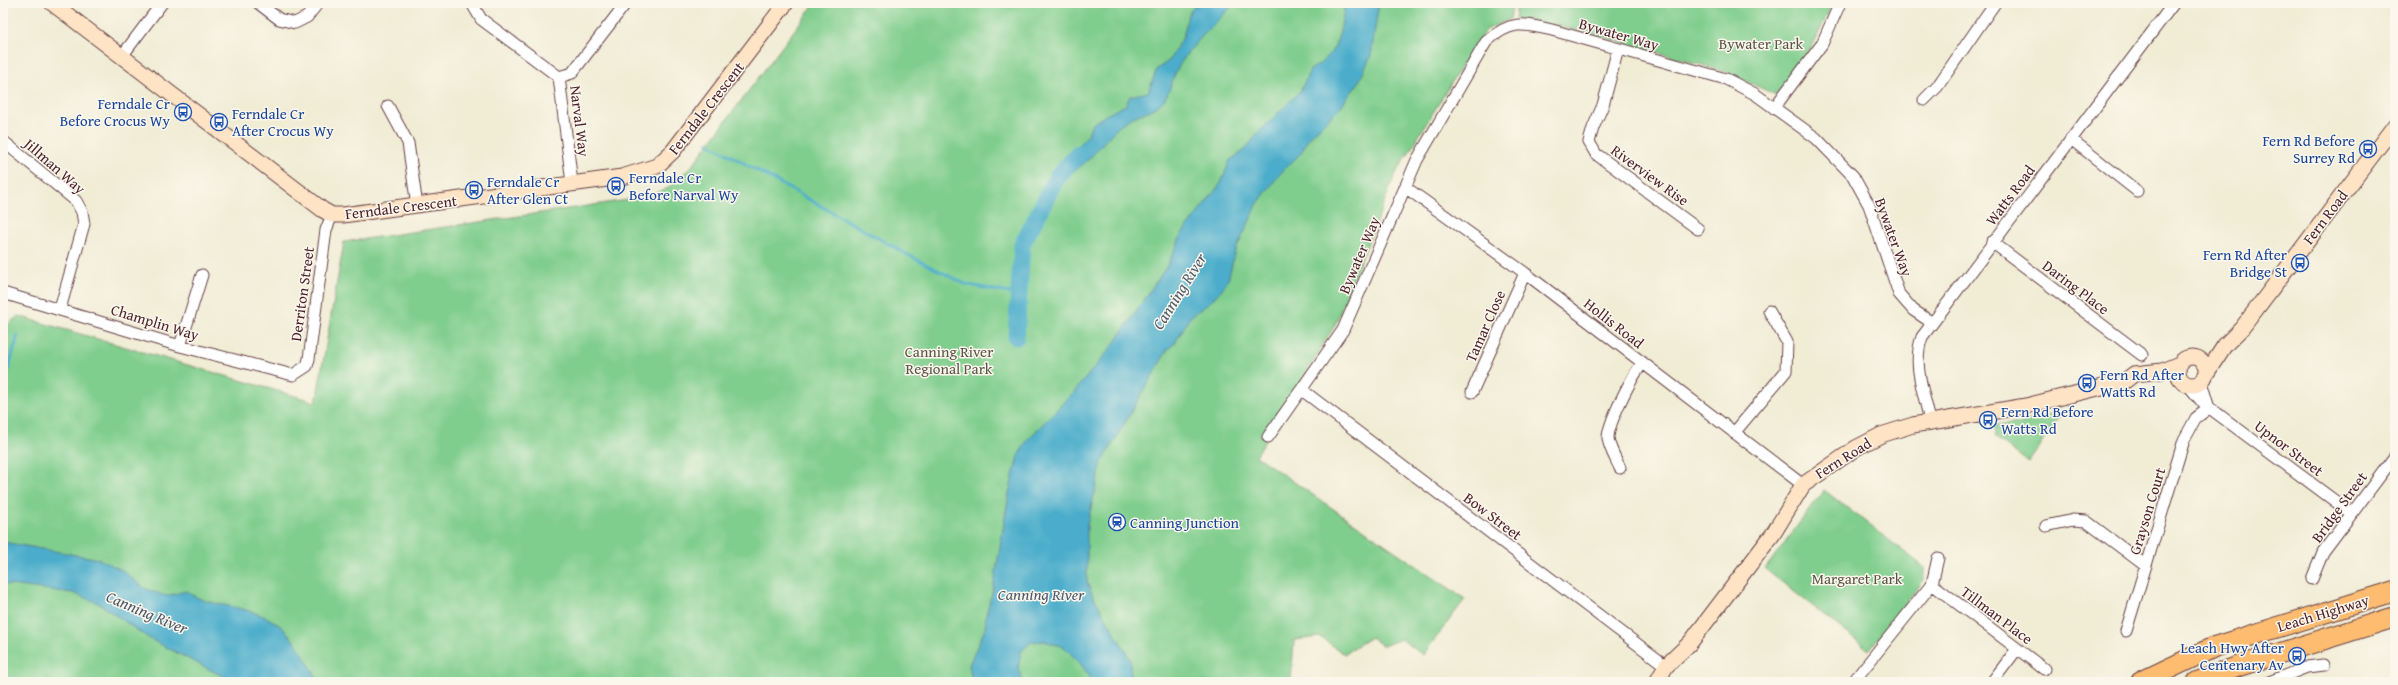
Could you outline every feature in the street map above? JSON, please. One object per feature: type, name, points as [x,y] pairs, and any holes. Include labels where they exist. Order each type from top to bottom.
[{"type":"highway","name":"Leach Highway","points":[[2141,682],[2214,647],[2395,591]]},
{"type":"highway","name":"Leach Highway","points":[[2197,682],[2255,661],[2395,617]]},
{"type":"street","name":"Ferndale Crescent","points":[[52,3],[332,215],[355,215],[640,173],[657,166],[665,160],[786,3]]},
{"type":"street","points":[[122,56],[162,3]]},
{"type":"street","points":[[258,3],[279,19],[295,23],[307,17],[318,3]]},
{"type":"street","points":[[559,77],[572,73],[626,3]]},
{"type":"street","points":[[1774,108],[1822,44],[1840,3]]},
{"type":"street","points":[[1924,100],[1937,87],[1995,3]]},
{"type":"street","name":"Watts Road","points":[[1930,421],[1917,351],[1922,337],[1931,322],[2174,3]]},
{"type":"street","name":"Narval Way","points":[[475,5],[481,19],[559,77],[572,183]]},
{"type":"street","name":"Bywater Way","points":[[1268,437],[1343,330],[1417,160],[1486,42],[1497,32],[1515,24],[1528,25],[1726,78],[1755,94],[1816,138],[1853,176],[1869,205],[1899,294],[1913,310],[1931,322]]},
{"type":"street","name":"Riverview Rise","points":[[1618,49],[1604,104],[1593,128],[1589,142],[1596,154],[1698,229]]},
{"type":"street","points":[[388,106],[408,144],[417,206]]},
{"type":"street","name":"Fern Road","points":[[1657,682],[1666,666],[1690,643],[1773,534],[1803,485],[1865,443],[1893,430],[1930,421],[2026,406],[2125,381],[2136,382],[2159,378],[2194,381],[2242,328],[2395,125]]},
{"type":"street","points":[[2071,139],[2137,191]]},
{"type":"street","name":"Jillman Way","points":[[3,141],[76,200],[82,212],[84,224],[60,309]]},
{"type":"street","name":"Hollis Road","points":[[1404,188],[1525,273],[1642,364],[1803,485]]},
{"type":"street","name":"Derriton Street","points":[[298,373],[307,366],[309,359],[326,230],[332,215]]},
{"type":"street","name":"Daring Place","points":[[1992,242],[2142,355]]},
{"type":"street","name":"Tamar Close","points":[[1472,392],[1525,273]]},
{"type":"street","points":[[180,346],[202,275]]},
{"type":"street","name":"Champlin Way","points":[[3,292],[180,346],[284,374],[298,373]]},
{"type":"street","points":[[1734,433],[1786,371],[1787,342],[1769,311]]},
{"type":"street","name":"Fern Road","points":[[2125,381],[2134,374],[2162,371],[2179,364],[2185,359],[2225,345]]},
{"type":"street","points":[[2194,357],[2204,365],[2194,381]]},
{"type":"street","points":[[1620,468],[1609,445],[1609,431],[1630,380],[1642,364]]},
{"type":"street","points":[[2179,364],[2178,374],[2194,381],[2209,408]]},
{"type":"street","name":"Bow Street","points":[[1302,390],[1666,666]]},
{"type":"street","name":"Upnor Street","points":[[2209,408],[2351,513]]},
{"type":"street","name":"Grayson Court","points":[[2126,631],[2184,440],[2196,418],[2209,408]]},
{"type":"street","name":"Bridge Street","points":[[2312,578],[2323,552],[2395,456]]},
{"type":"street","points":[[2046,526],[2073,520],[2086,521],[2146,566]]},
{"type":"street","points":[[1853,682],[1932,584],[1938,558]]},
{"type":"street","name":"Tillman Place","points":[[1932,584],[2044,669]]},
{"type":"street","points":[[1992,682],[2017,649]]},
{"type":"street","points":[[2269,682],[2307,667],[2323,665]]},
{"type":"green space","name":"Canning River Regional Park","points":[[815,3],[1513,3],[1510,19],[1486,30],[1475,44],[1395,175],[1335,325],[1256,456],[1465,599],[1423,655],[1401,639],[1383,646],[1371,637],[1344,654],[1320,637],[1294,640],[1291,682],[3,682],[3,329],[18,316],[316,402],[344,242],[648,197],[668,188],[691,167]]},
{"type":"green space","name":"Bywater Park","points":[[1517,3],[1833,3],[1813,45],[1776,95],[1726,72],[1595,34],[1515,18]]},
{"type":"green space","points":[[2065,410],[2028,462],[1996,438],[1995,426],[2021,423]]},
{"type":"green space","name":"Margaret Park","points":[[1824,490],[1924,567],[1924,580],[1869,650],[1765,569]]},
{"type":"water","points":[[1200,3],[1235,3],[1188,53],[1174,75],[1169,91],[1161,104],[1123,123],[1085,163],[1078,168],[1070,173],[1063,169],[1066,159],[1087,136],[1093,123],[1126,105],[1130,96],[1148,92],[1157,69],[1170,60],[1181,41],[1188,15],[1194,7]]},
{"type":"water","name":"Canning River","points":[[1345,3],[1379,3],[1371,55],[1359,82],[1339,109],[1309,137],[1301,153],[1278,176],[1258,203],[1235,252],[1228,280],[1210,302],[1190,317],[1175,343],[1168,349],[1102,462],[1087,525],[1087,582],[1093,596],[1130,659],[1131,682],[1094,682],[1080,663],[1064,647],[1044,641],[1031,642],[1021,652],[1018,669],[1024,682],[977,682],[971,677],[969,665],[985,629],[986,615],[993,589],[1009,493],[1018,456],[1028,439],[1074,392],[1113,345],[1167,266],[1183,232],[1221,183],[1230,160],[1245,150],[1257,134],[1301,90],[1310,70],[1320,64],[1327,57],[1336,42],[1342,24]]},
{"type":"water","name":"Canning River","points":[[3,542],[99,559],[122,570],[144,588],[166,596],[187,591],[206,601],[264,616],[285,630],[294,640],[319,682],[234,682],[150,639],[98,603],[73,593],[3,584]]},
{"type":"waterway","points":[[708,143],[912,257],[965,284],[1019,295]]},
{"type":"waterway","points":[[1016,337],[1022,245],[1057,177],[1079,153]]},
{"type":"waterway","points":[[3,388],[18,335]]},
{"type":"place","name":"Ferndale Cr Before Crocus Wy","points":[[183,112]]},
{"type":"place","name":"Ferndale Cr After Crocus Wy","points":[[219,122]]},
{"type":"place","name":"Fern Rd Before Surrey Rd","points":[[2368,149]]},
{"type":"place","name":"Ferndale Cr Before Narval Wy","points":[[616,186]]},
{"type":"place","name":"Ferndale Cr After Glen Ct","points":[[474,190]]},
{"type":"place","name":"Fern Rd After Bridge St","points":[[2300,263]]},
{"type":"place","name":"Fern Rd After Watts Rd","points":[[2087,383]]},
{"type":"place","name":"Fern Rd Before Watts Rd","points":[[1988,420]]},
{"type":"place","name":"Canning Junction","points":[[1117,522]]},
{"type":"place","name":"Leach Hwy After Centenary Av","points":[[2297,656]]}]
